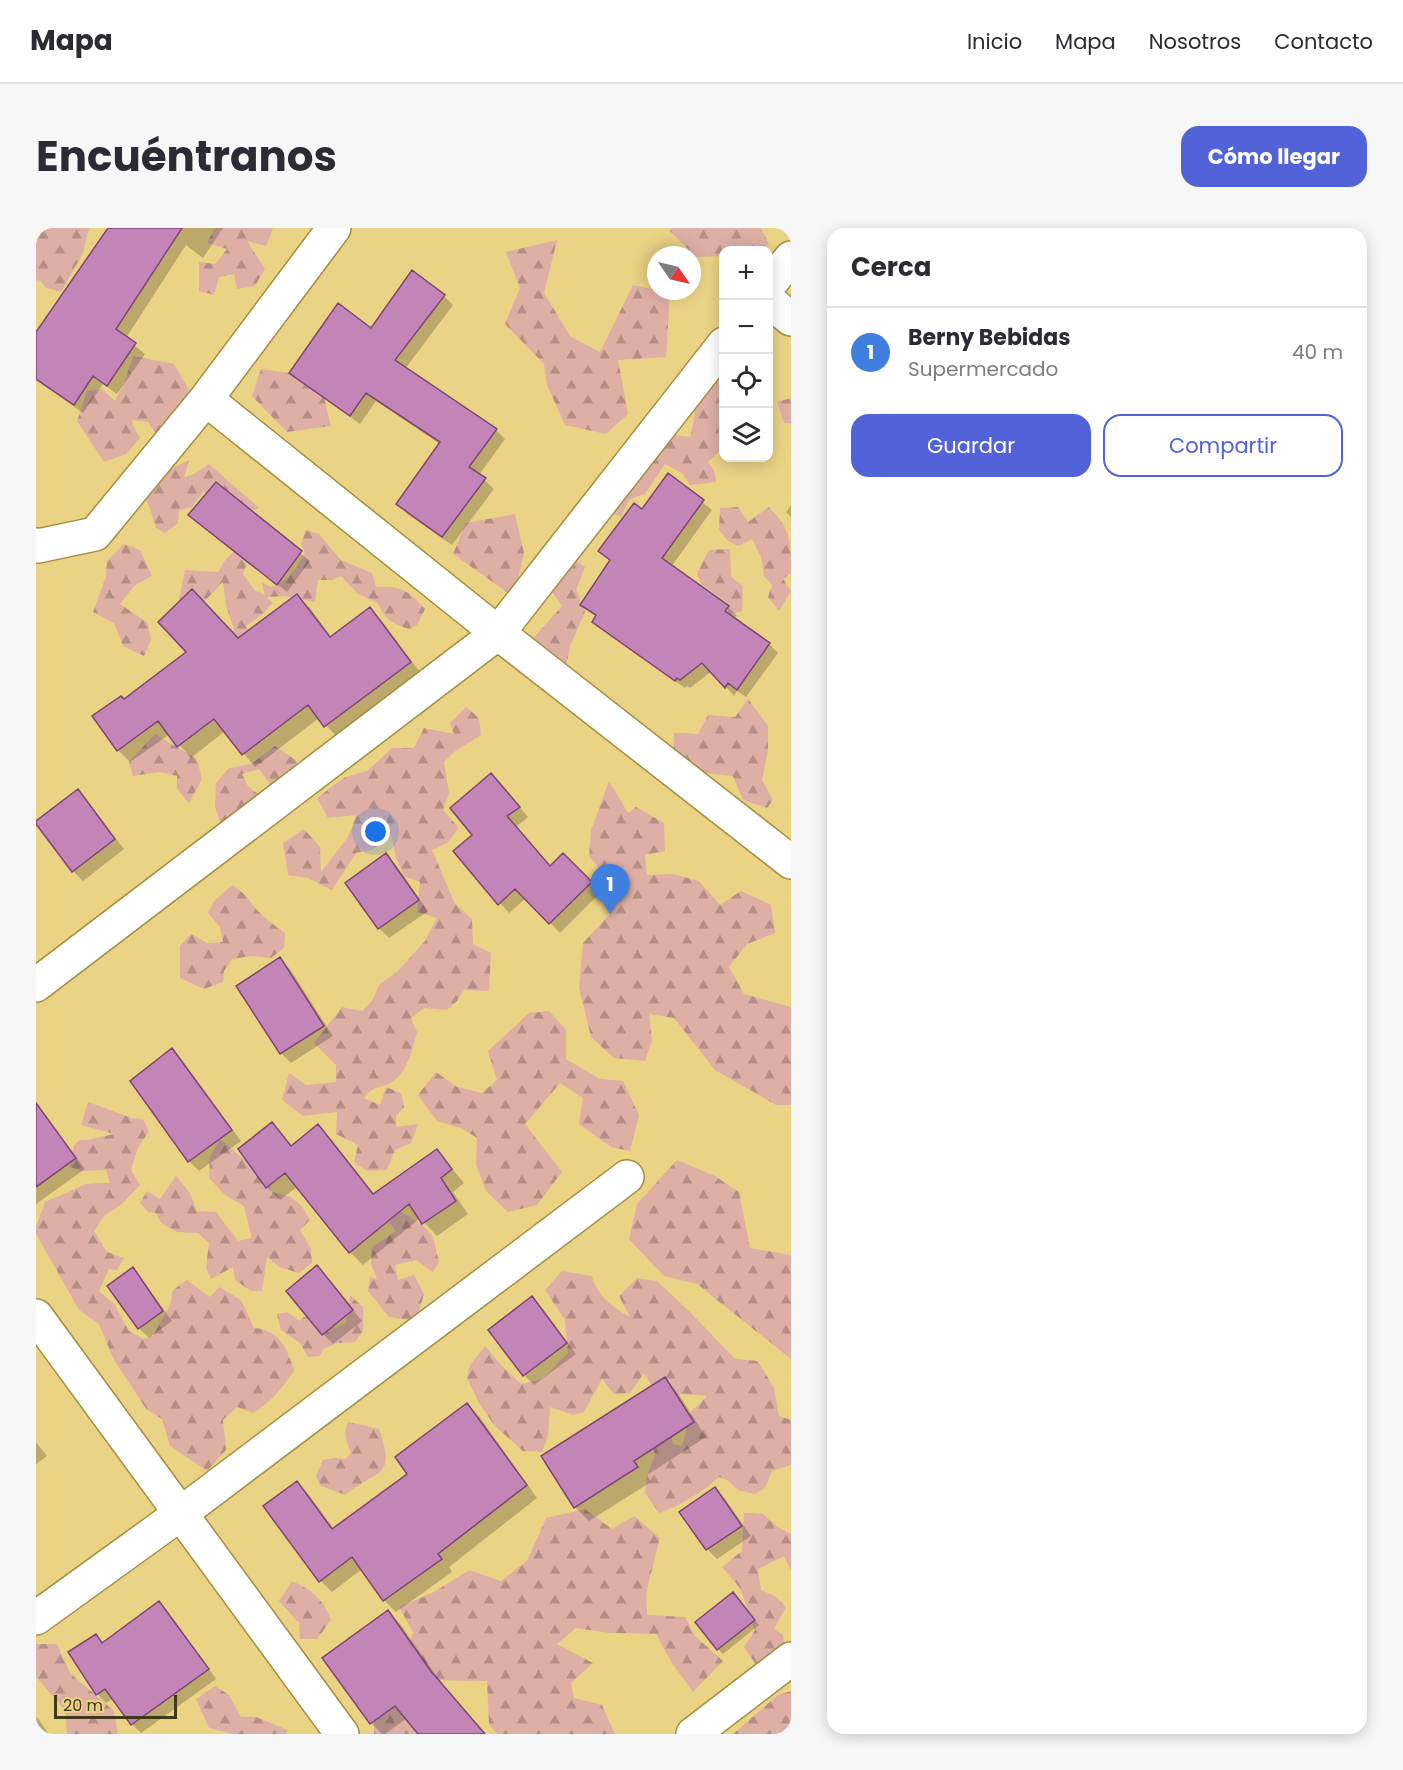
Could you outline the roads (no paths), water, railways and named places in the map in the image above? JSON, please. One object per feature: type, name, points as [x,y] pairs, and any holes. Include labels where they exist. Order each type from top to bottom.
[{"type":"street","points":[[36,545],[95,534],[206,399],[334,228]]},
{"type":"street","points":[[773,280],[791,258]]},
{"type":"street","points":[[773,304],[791,319]]},
{"type":"street","points":[[36,985],[498,633],[719,349]]},
{"type":"street","points":[[206,399],[498,633],[791,862]]},
{"type":"street","points":[[36,1617],[180,1514],[627,1177]]},
{"type":"street","points":[[36,1316],[342,1734]]},
{"type":"street","points":[[693,1734],[791,1659]]},
{"type":"place","name":"Berny Bebidas","points":[[610,914]]}]
